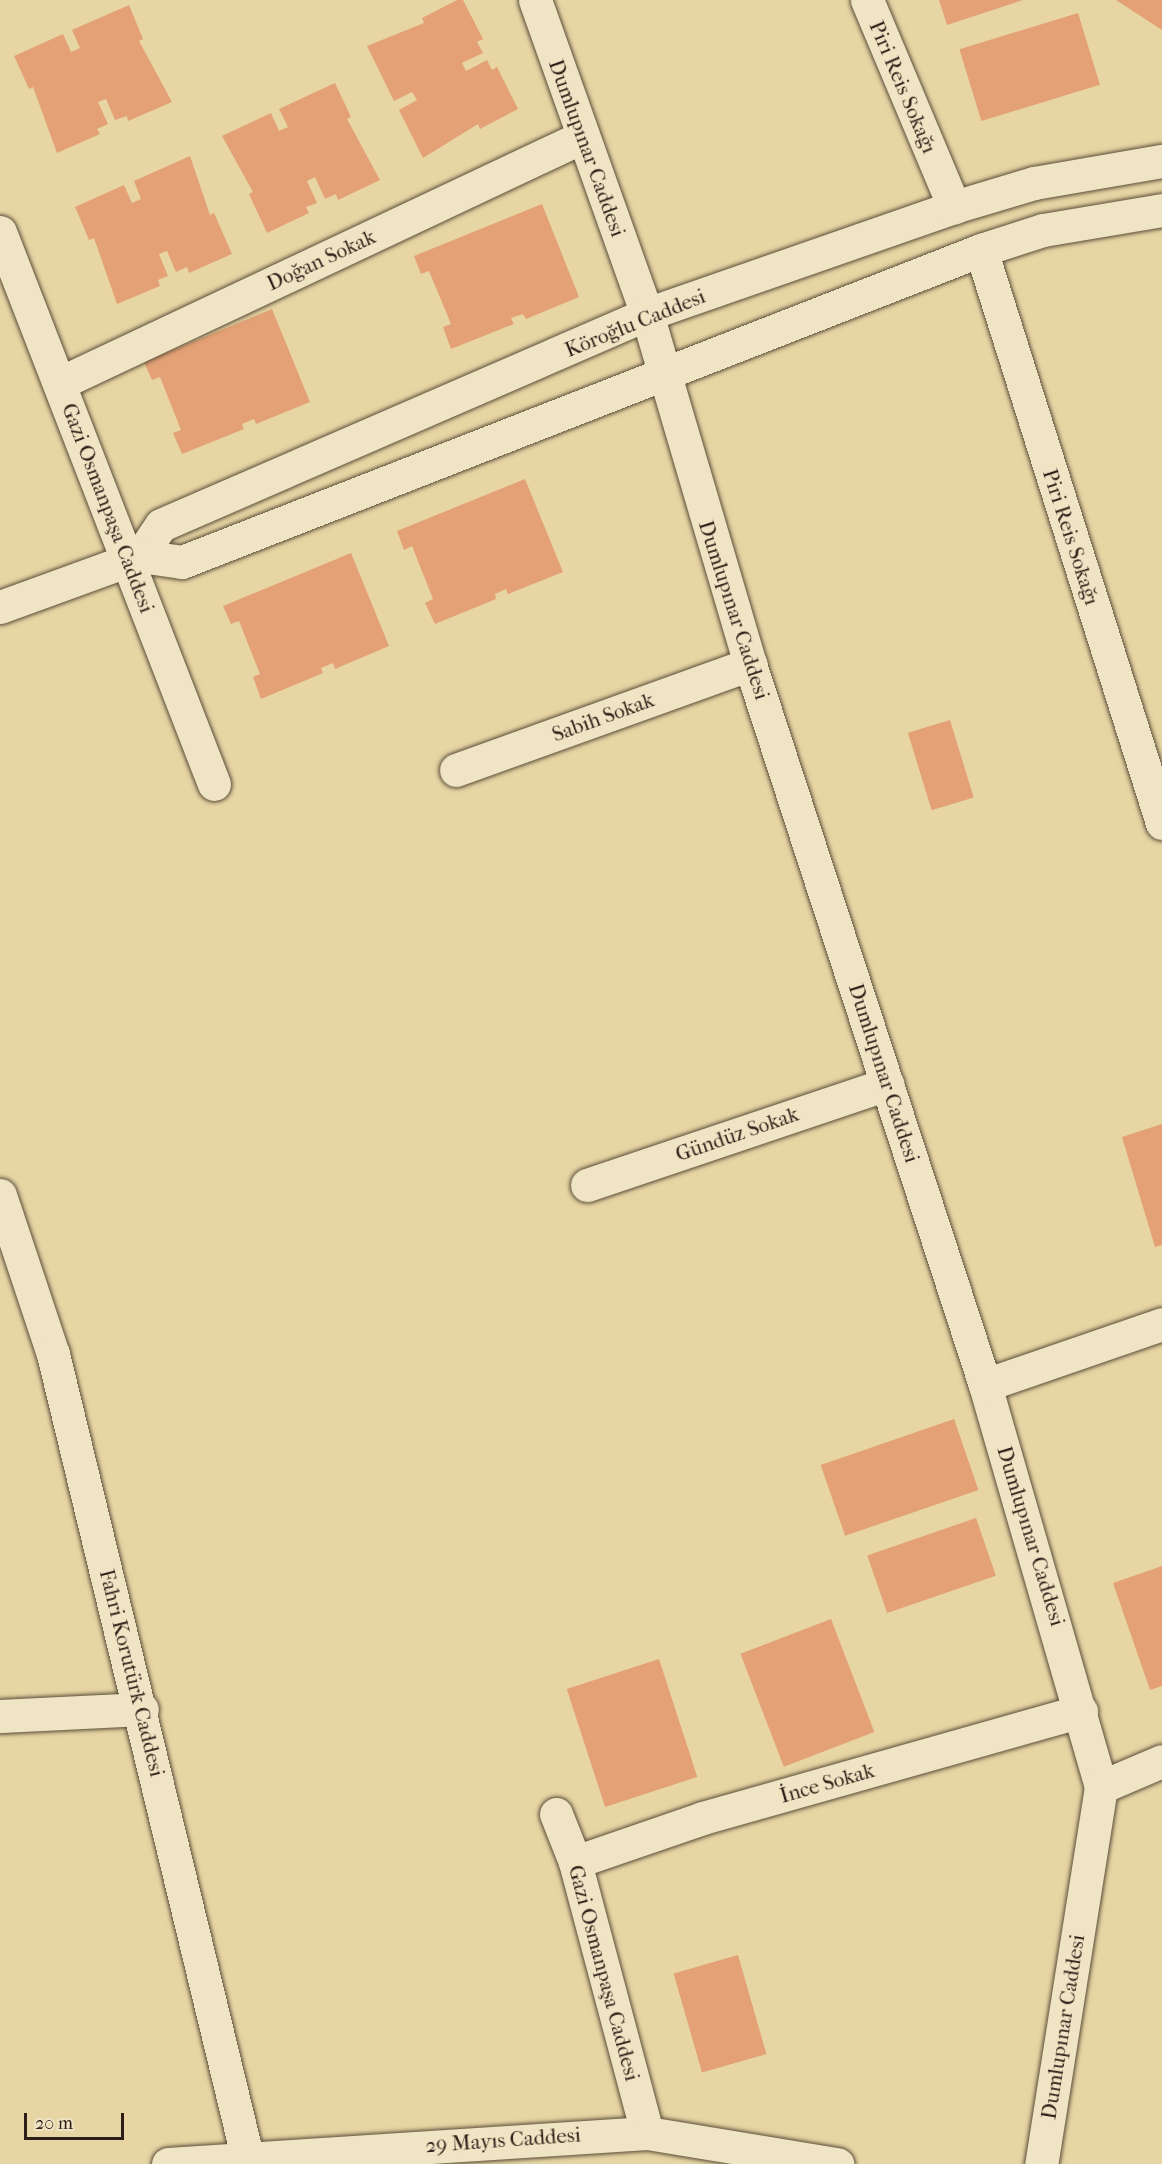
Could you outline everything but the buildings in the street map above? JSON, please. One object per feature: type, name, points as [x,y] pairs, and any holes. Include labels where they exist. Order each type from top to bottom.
[{"type":"street","name":"Dumlupınar Caddesi","points":[[535,0],[647,314],[660,371],[750,664],[986,1385],[1101,1787],[1041,2164]]},
{"type":"street","name":"Piri Reis Sokağı","points":[[867,0],[954,207]]},
{"type":"street","name":"Doğan Sokak","points":[[60,384],[582,137]]},
{"type":"street","name":"Köroğlu Caddesi","points":[[134,558],[161,525],[647,314],[954,207],[1034,183],[1162,162]]},
{"type":"street","points":[[0,607],[134,558],[182,562],[660,371],[981,250],[1043,230],[1162,210]]},
{"type":"street","name":"Gazi Osmanpaşa Caddesi","points":[[0,231],[60,384],[134,558],[214,784]]},
{"type":"street","name":"Piri Reis Sokağı","points":[[981,250],[1162,823]]},
{"type":"street","name":"Sabih Sokak","points":[[456,770],[750,664]]},
{"type":"street","name":"Gündüz Sokak","points":[[587,1185],[887,1084]]},
{"type":"street","name":"Fahri Korutürk Caddesi","points":[[0,1195],[53,1354],[142,1709],[247,2156]]},
{"type":"street","points":[[986,1385],[1162,1324]]},
{"type":"street","points":[[0,1716],[142,1709]]},
{"type":"street","name":"İnce Sokak","points":[[575,1862],[703,1818],[1081,1711]]},
{"type":"street","points":[[1101,1787],[1162,1761]]},
{"type":"street","name":"Gazi Osmanpaşa Caddesi","points":[[556,1814],[575,1862],[647,2133]]},
{"type":"street","name":"29 Mayıs Caddesi","points":[[168,2164],[247,2156],[288,2159],[647,2133],[837,2164]]}]
